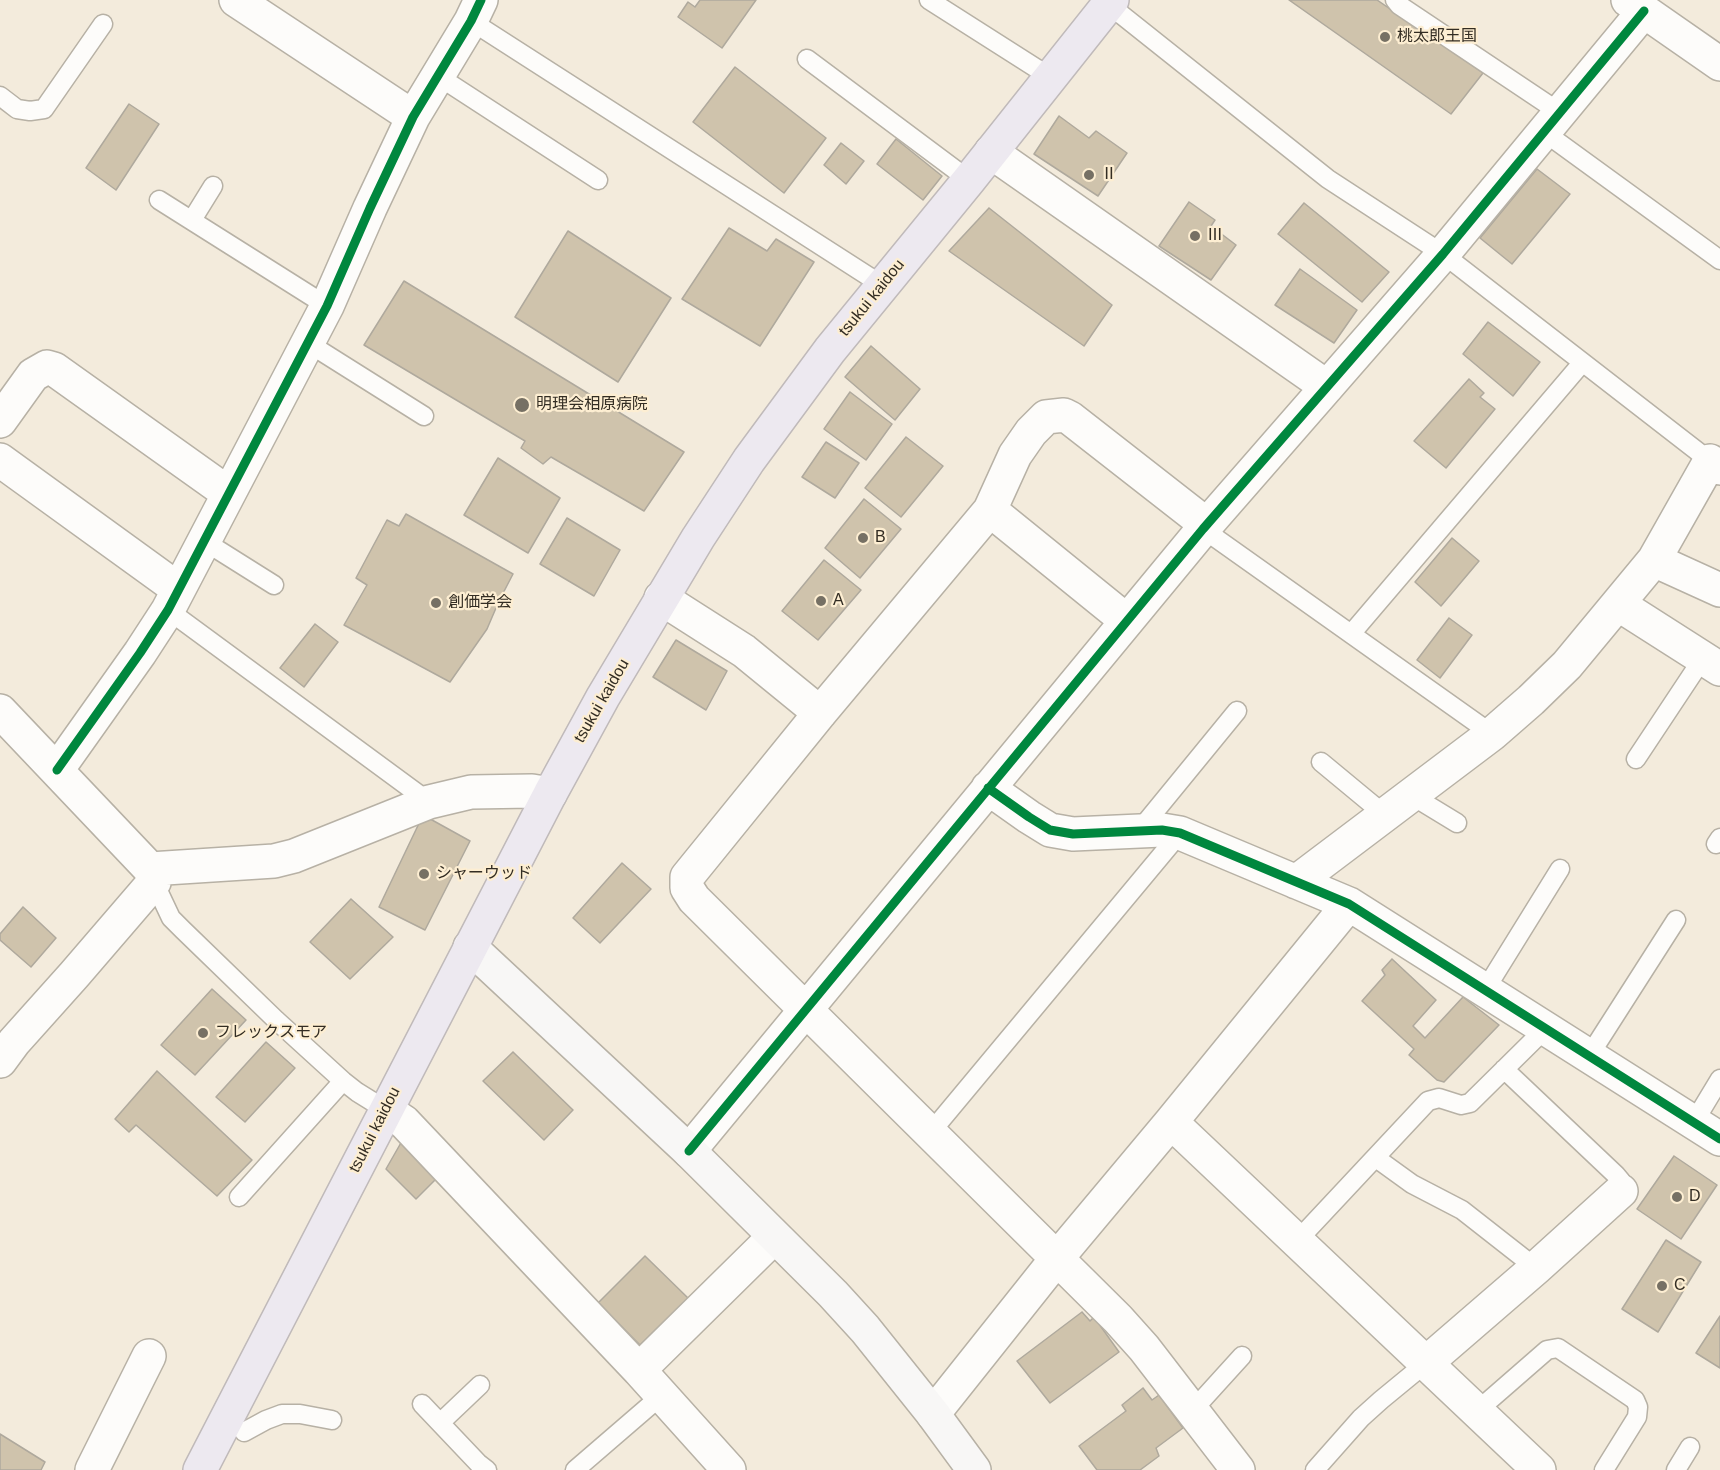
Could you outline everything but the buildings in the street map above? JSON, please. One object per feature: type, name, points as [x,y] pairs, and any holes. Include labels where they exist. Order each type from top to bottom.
[{"type":"highway","name":"tsukui kaidou","points":[[200,1470],[550,794],[661,598],[749,460],[830,350],[969,180],[1108,1]]},
{"type":"street","points":[[236,0],[413,117]]},
{"type":"street","points":[[689,1151],[1205,527],[1443,254],[1552,122],[1636,5],[1720,64]]},
{"type":"street","points":[[57,770],[140,653],[173,599],[327,306],[413,117],[476,11]]},
{"type":"street","points":[[991,152],[1327,387]]},
{"type":"street","points":[[0,421],[33,375],[47,367],[54,369],[228,493]]},
{"type":"street","points":[[1205,527],[1070,417],[1064,415],[1046,417],[1031,432],[1015,455],[990,510],[687,877],[687,888],[694,899],[1058,1257],[1125,1326],[1238,1470]]},
{"type":"street","points":[[0,460],[173,599]]},
{"type":"street","points":[[1296,882],[1492,734],[1568,665],[1654,560],[1715,464]]},
{"type":"street","points":[[990,510],[1127,621]]},
{"type":"street","points":[[1654,560],[1720,590]]},
{"type":"street","points":[[661,598],[744,651],[820,714]]},
{"type":"street","points":[[1618,604],[1712,663]]},
{"type":"street","points":[[0,711],[152,875]]},
{"type":"street","points":[[988,788],[1050,830],[1072,834],[1162,830],[1180,833],[1349,904],[1707,1130]]},
{"type":"street","points":[[0,1061],[14,1041],[74,975],[152,875],[274,861],[294,856],[429,802],[471,792],[532,791],[550,794]]},
{"type":"street","points":[[933,1414],[1058,1257],[1349,904]]},
{"type":"street","points":[[470,947],[689,1151],[832,1294],[865,1329],[933,1414],[974,1470]]},
{"type":"street","points":[[386,1110],[404,1122],[663,1395],[729,1470]]},
{"type":"street","points":[[1171,1122],[1539,1470]]},
{"type":"street","points":[[1426,1363],[1621,1191]]},
{"type":"street","points":[[639,1370],[774,1237]]},
{"type":"street","points":[[92,1470],[149,1356]]},
{"type":"lane","points":[[929,0],[1050,76]]},
{"type":"lane","points":[[1395,0],[1552,122],[1720,260]]},
{"type":"lane","points":[[1108,1],[1328,179],[1443,254],[1715,464]]},
{"type":"lane","points":[[476,11],[882,285]]},
{"type":"lane","points":[[0,96],[17,109],[30,111],[44,109],[103,24]]},
{"type":"lane","points":[[807,59],[969,180]]},
{"type":"lane","points":[[438,76],[598,180]]},
{"type":"lane","points":[[192,220],[213,186]]},
{"type":"lane","points":[[159,200],[327,306]]},
{"type":"lane","points":[[308,343],[424,416]]},
{"type":"lane","points":[[1351,633],[1582,363]]},
{"type":"lane","points":[[1205,527],[1492,734]]},
{"type":"lane","points":[[204,541],[274,585]]},
{"type":"lane","points":[[173,599],[429,802]]},
{"type":"lane","points":[[1636,759],[1712,663]]},
{"type":"lane","points":[[1138,832],[1237,711]]},
{"type":"lane","points":[[1321,762],[1385,815]]},
{"type":"lane","points":[[1411,795],[1457,823]]},
{"type":"lane","points":[[931,1132],[1180,833]]},
{"type":"lane","points":[[1485,990],[1560,869]]},
{"type":"lane","points":[[152,875],[171,918],[276,1020],[343,1081],[386,1110]]},
{"type":"lane","points":[[1589,1056],[1676,920]]},
{"type":"lane","points":[[1297,1241],[1428,1101],[1439,1098],[1461,1105],[1466,1104],[1546,1028]]},
{"type":"lane","points":[[1504,1069],[1616,1175],[1621,1181],[1621,1191]]},
{"type":"lane","points":[[1707,1130],[1720,1079]]},
{"type":"lane","points":[[239,1197],[343,1081]]},
{"type":"lane","points":[[1376,1158],[1412,1184],[1462,1210],[1536,1268]]},
{"type":"lane","points":[[1477,1411],[1547,1350],[1558,1348],[1635,1400],[1638,1407],[1637,1417],[1604,1470]]},
{"type":"lane","points":[[1192,1410],[1242,1356]]},
{"type":"lane","points":[[1315,1470],[1361,1418],[1426,1363]]},
{"type":"lane","points":[[440,1423],[480,1385]]},
{"type":"lane","points":[[575,1470],[663,1395]]},
{"type":"lane","points":[[422,1404],[487,1470]]},
{"type":"lane","points":[[244,1432],[282,1414],[300,1414],[332,1420]]},
{"type":"lane","points":[[1676,1470],[1690,1448]]},
{"type":"cycle path","points":[[57,770],[168,610],[327,306],[413,117],[471,21],[481,0]]},
{"type":"cycle path","points":[[689,1151],[1203,529],[1443,254],[1644,11]]},
{"type":"cycle path","points":[[988,788],[1050,830],[1073,834],[1162,830],[1180,833],[1349,904],[1720,1139]]},
{"type":"place","name":"桃太郎王国","points":[[1385,37]]},
{"type":"place","name":"Ⅱ","points":[[1089,175]]},
{"type":"place","name":"Ⅲ","points":[[1195,236]]},
{"type":"place","name":"明理会相原病院","points":[[522,405]]},
{"type":"place","name":"B","points":[[863,538]]},
{"type":"place","name":"A","points":[[821,601]]},
{"type":"place","name":"創価学会","points":[[436,603]]},
{"type":"place","name":"シャーウッド","points":[[424,874]]},
{"type":"place","name":"フレックスモア","points":[[203,1033]]},
{"type":"place","name":"D","points":[[1677,1197]]},
{"type":"place","name":"C","points":[[1662,1286]]}]
